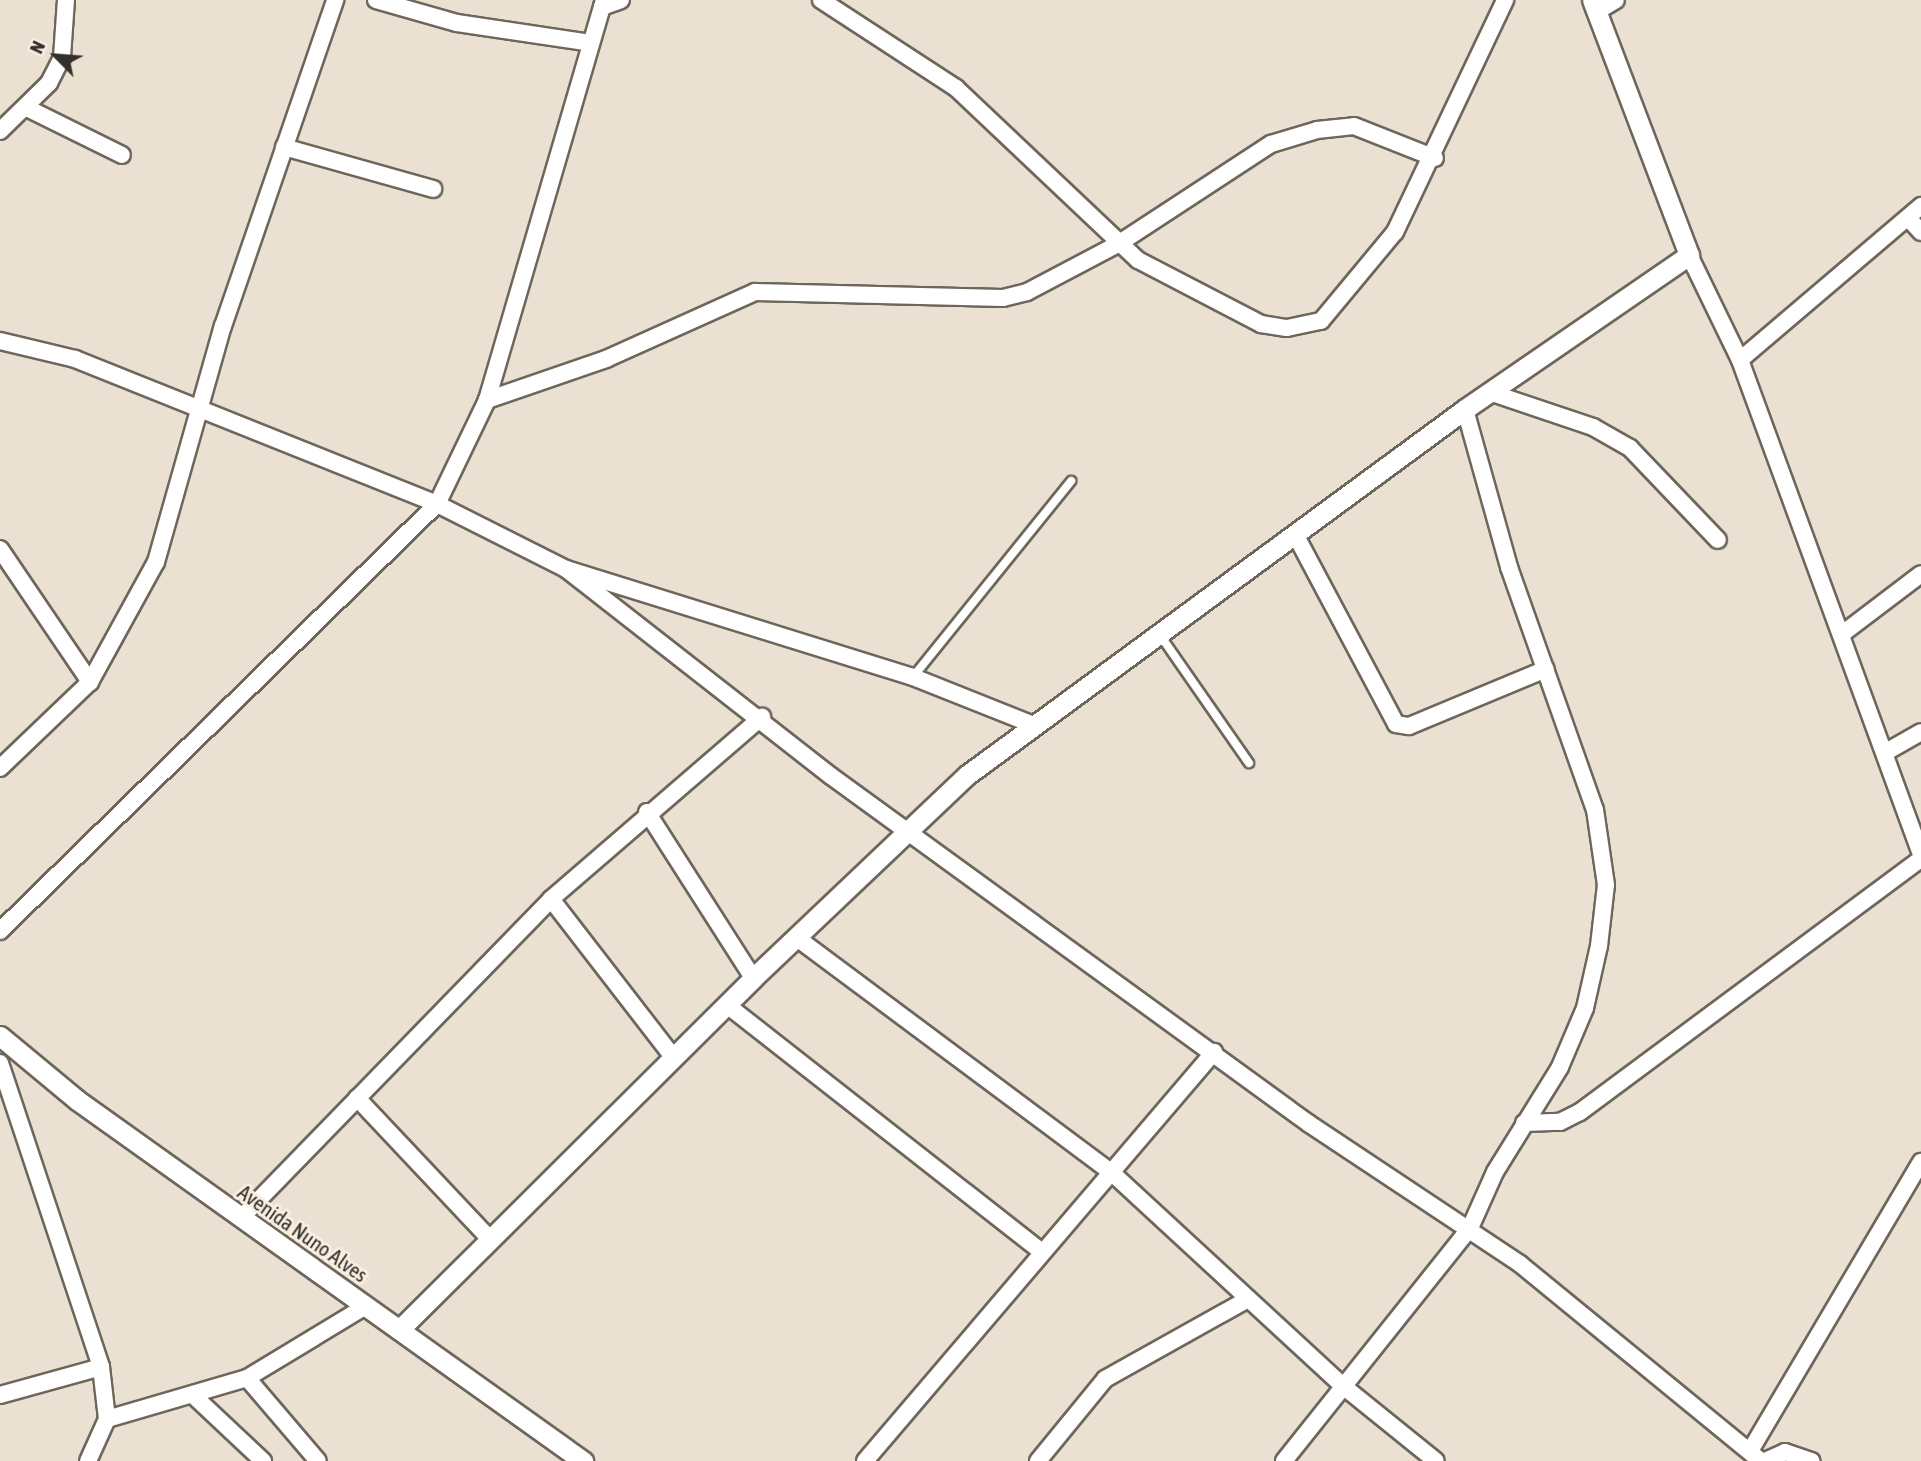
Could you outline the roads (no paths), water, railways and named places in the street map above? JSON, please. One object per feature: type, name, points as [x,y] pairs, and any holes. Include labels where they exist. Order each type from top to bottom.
[{"type":"street","points":[[0,131],[49,83],[62,57],[66,0]]},
{"type":"street","points":[[0,768],[90,682],[156,562],[284,147],[335,0]]},
{"type":"street","points":[[376,0],[457,23],[591,43]]},
{"type":"street","points":[[0,931],[437,504],[487,400],[603,4],[621,0]]},
{"type":"street","points":[[821,0],[956,88],[1118,244],[1261,324],[1306,327],[1321,321],[1395,232],[1435,158],[1505,0]]},
{"type":"street","points":[[1616,0],[1594,6],[1689,255],[1740,360],[1886,751],[1921,854]]},
{"type":"street","points":[[25,107],[122,155]]},
{"type":"street","points":[[487,400],[606,359],[743,295],[1003,298],[1049,282],[1118,244],[1271,144],[1317,130],[1354,126],[1435,158]]},
{"type":"street","points":[[284,147],[433,189]]},
{"type":"street","points":[[1740,360],[1921,206]]},
{"type":"street","points":[[1908,218],[1921,232]]},
{"type":"street","points":[[400,1329],[753,978],[909,830],[1031,724],[1160,635],[1465,409],[1492,393],[1689,255]]},
{"type":"street","points":[[0,341],[75,359],[437,504],[566,569],[913,677],[1031,724]]},
{"type":"street","points":[[1492,393],[1592,427],[1630,448],[1718,540]]},
{"type":"street","points":[[1284,1461],[1470,1228],[1524,1123],[1560,1067],[1585,1008],[1606,885],[1595,810],[1546,669],[1465,409]]},
{"type":"street","points":[[1295,534],[1396,724],[1409,726],[1546,669]]},
{"type":"street","points":[[0,549],[90,682]]},
{"type":"street","points":[[566,569],[909,830],[1308,1123],[1470,1228],[1759,1458]]},
{"type":"street","points":[[1842,634],[1921,574]]},
{"type":"street","points":[[241,1218],[551,899],[647,812],[762,717]]},
{"type":"street","points":[[1886,751],[1921,732]]},
{"type":"street","points":[[647,812],[753,978]]},
{"type":"street","points":[[1524,1123],[1560,1122],[1580,1112],[1921,859]]},
{"type":"street","points":[[551,899],[673,1057]]},
{"type":"street","points":[[797,938],[1110,1171],[1343,1386],[1436,1461]]},
{"type":"street","points":[[727,1004],[1042,1252]]},
{"type":"street","name":"Avenida Nuno Alves","points":[[0,1036],[241,1218],[583,1461]]},
{"type":"street","points":[[865,1461],[1214,1052]]},
{"type":"street","points":[[0,1063],[7,1116],[101,1367],[107,1419],[88,1461]]},
{"type":"street","points":[[357,1098],[489,1238]]},
{"type":"street","points":[[1759,1458],[1921,1162]]},
{"type":"street","points":[[1038,1461],[1105,1379],[1248,1300]]},
{"type":"street","points":[[107,1419],[196,1398],[247,1378],[366,1306]]},
{"type":"street","points":[[0,1395],[101,1367]]},
{"type":"street","points":[[247,1378],[318,1461]]},
{"type":"street","points":[[196,1398],[263,1461]]},
{"type":"street","points":[[1759,1458],[1785,1451],[1811,1461]]},
{"type":"lane","points":[[913,677],[1071,481]]},
{"type":"lane","points":[[1160,635],[1250,763]]}]
